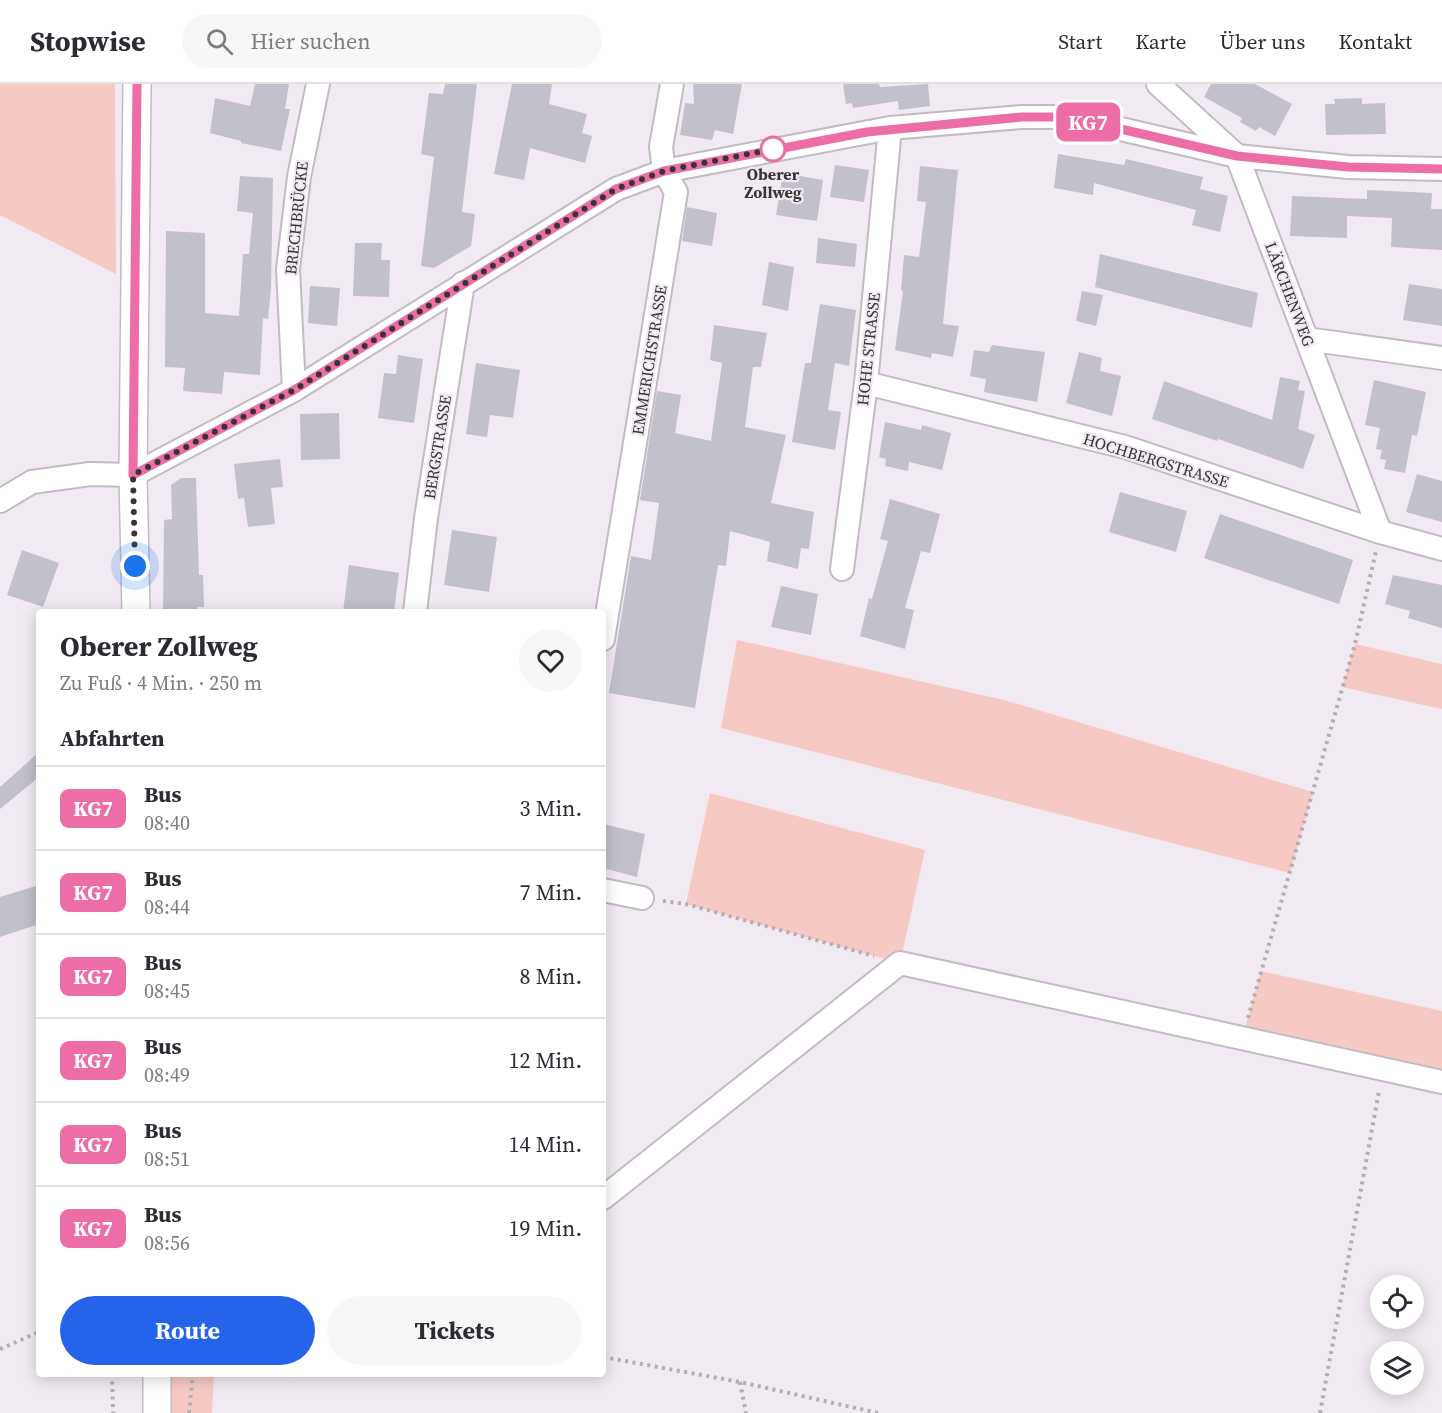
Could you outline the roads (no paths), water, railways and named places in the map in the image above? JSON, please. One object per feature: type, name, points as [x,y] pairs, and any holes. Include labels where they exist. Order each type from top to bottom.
[{"type":"main road","points":[[136,84],[133,475],[136,609]]},
{"type":"main road","points":[[157,1377],[157,1413]]},
{"type":"street","name":"BRECHBRÜCKE","points":[[294,390],[288,269],[299,177],[318,84]]},
{"type":"street","name":"EMMERICHSTRASSE","points":[[606,621],[676,192],[664,171],[661,147],[672,84]]},
{"type":"street","name":"LÄRCHENWEG","points":[[1158,84],[1237,156],[1380,532]]},
{"type":"street","points":[[0,501],[32,482],[90,474],[133,475],[294,390],[616,189],[664,171],[890,128],[1022,117],[1069,117],[1237,156],[1348,167],[1442,169]]},
{"type":"street","name":"HOHE STRASSE","points":[[842,569],[866,383],[890,128]]},
{"type":"street","name":"BERGSTRASSE","points":[[415,609],[426,518],[463,284]]},
{"type":"street","points":[[1307,339],[1442,358]]},
{"type":"street","name":"HOCHBERGSTRASSE","points":[[866,383],[1125,447],[1380,532],[1442,549]]},
{"type":"street","points":[[606,891],[642,898]]},
{"type":"street","points":[[606,1196],[900,963],[1442,1082]]},
{"type":"place","name":"Oberer Zollweg","points":[[773,149]]}]
